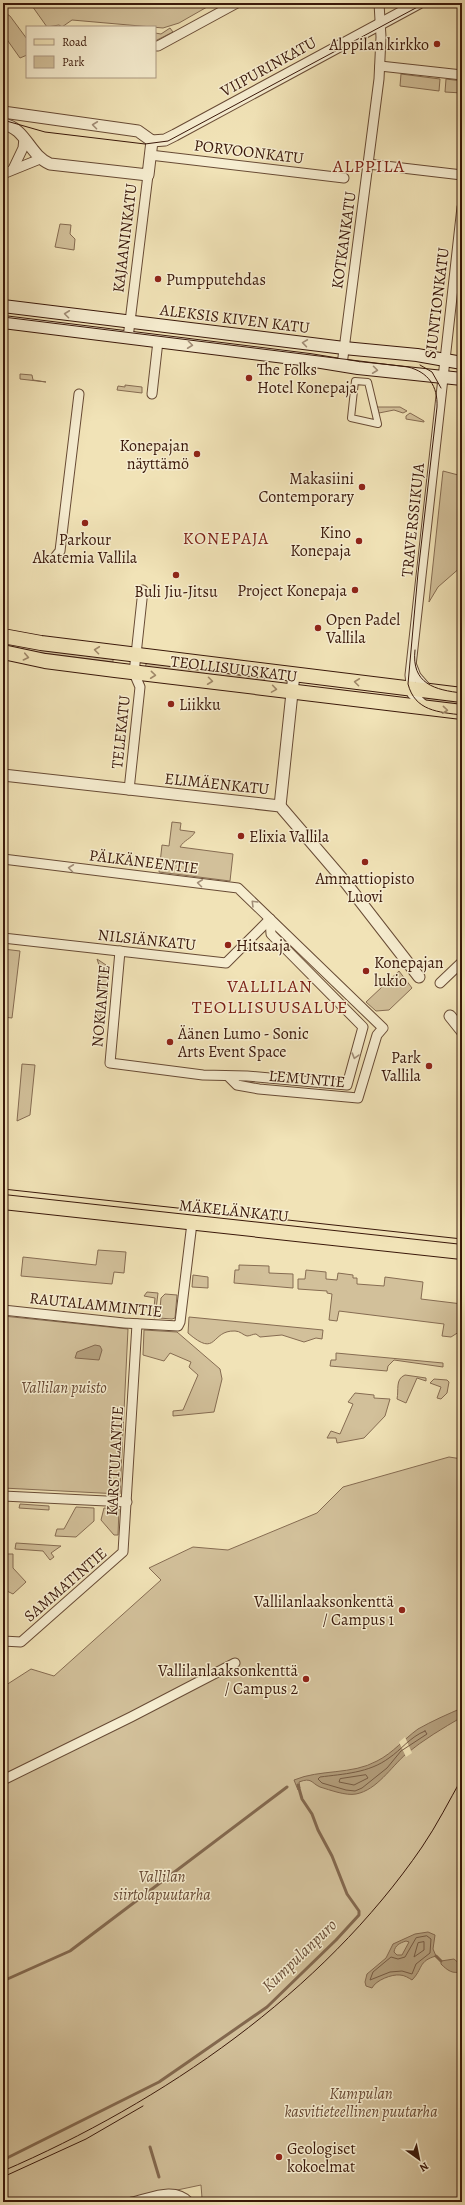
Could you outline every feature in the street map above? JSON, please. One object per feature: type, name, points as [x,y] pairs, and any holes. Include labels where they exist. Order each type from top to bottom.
[{"type":"main road","name":"ALEKSIS KIVEN KATU","points":[[3,306],[344,348],[417,355],[462,363]]},
{"type":"main road","name":"ALEKSIS KIVEN KATU","points":[[3,322],[342,364],[442,378],[462,379]]},
{"type":"main road","name":"TEOLLISUUSKATU","points":[[3,636],[42,643],[462,695]]},
{"type":"main road","name":"TEOLLISUUSKATU","points":[[3,652],[45,661],[134,673],[462,712]]},
{"type":"main road","name":"MÄKELÄNKATU","points":[[3,1202],[462,1252]]},
{"type":"street","points":[[156,46],[237,3]]},
{"type":"street","name":"KOTKANKATU","points":[[342,364],[380,66],[381,24],[379,3]]},
{"type":"street","name":"VIIPURINKATU","points":[[152,142],[165,140],[175,135],[419,3]]},
{"type":"street","points":[[380,66],[462,75]]},
{"type":"street","points":[[3,112],[138,131],[152,142]]},
{"type":"street","points":[[13,169],[23,148],[27,116]]},
{"type":"street","points":[[3,124],[11,125],[18,130],[40,159],[50,164],[148,175]]},
{"type":"street","name":"KAJAANINKATU","points":[[128,338],[152,142]]},
{"type":"street","name":"PORVOONKATU","points":[[150,155],[344,178]]},
{"type":"street","points":[[3,174],[13,169],[28,166],[40,159]]},
{"type":"street","points":[[368,164],[462,175]]},
{"type":"street","name":"SIUNTIONKATU","points":[[442,378],[462,207]]},
{"type":"street","points":[[143,383],[153,389],[158,341]]},
{"type":"street","name":"TRAVERSSIKUJA","points":[[410,689],[442,378]]},
{"type":"street","points":[[355,381],[368,382],[374,408],[378,424],[351,418],[355,381]]},
{"type":"street","points":[[56,556],[60,551],[79,394]]},
{"type":"street","name":"TELEKATU","points":[[129,790],[140,687],[134,673],[143,590]]},
{"type":"street","points":[[412,666],[421,682],[429,691]]},
{"type":"street","points":[[280,806],[294,674]]},
{"type":"street","points":[[410,689],[417,701],[428,708]]},
{"type":"street","name":"ELIMÄENKATU","points":[[3,775],[280,806],[352,891],[419,977]]},
{"type":"street","name":"PÄLKÄNEENTIE","points":[[3,859],[238,888],[383,1028]]},
{"type":"street","name":"NILSIÄNKATU","points":[[3,938],[226,962],[270,919]]},
{"type":"street","name":"LEMUNTIE","points":[[110,1063],[230,1077],[247,1076],[347,1085],[363,1027],[271,934],[270,919]]},
{"type":"street","name":"NOKIANTIE","points":[[110,1063],[120,951]]},
{"type":"street","points":[[440,983],[462,962]]},
{"type":"street","points":[[450,1016],[462,1031]]},
{"type":"street","name":"LEMUNTIE","points":[[230,1077],[237,1084],[259,1089],[358,1098],[377,1035],[383,1028]]},
{"type":"street","name":"RAUTALAMMINTIE","points":[[3,1310],[175,1327],[180,1322],[192,1223]]},
{"type":"street","name":"KARSTULANTIE","points":[[123,1552],[137,1324]]},
{"type":"street","points":[[3,1496],[127,1502]]},
{"type":"street","name":"SAMMATINTIE","points":[[3,1642],[21,1642],[123,1552]]},
{"type":"street","points":[[3,1780],[138,1714],[235,1663]]},
{"type":"street","points":[[132,2202],[173,2194],[180,2194],[189,2202]]},
{"type":"green space","points":[[30,3],[214,3],[179,23],[163,28],[156,27],[156,26],[72,20],[63,26],[46,26]]},
{"type":"green space","points":[[7,14],[10,16],[26,38],[26,55],[20,58],[3,34],[3,17]]},
{"type":"green space","points":[[170,28],[173,32],[156,40],[156,33],[161,34]]},
{"type":"green space","points":[[401,74],[440,79],[439,91],[400,86]]},
{"type":"green space","points":[[446,79],[462,81],[462,93],[445,92]]},
{"type":"green space","points":[[60,224],[71,225],[70,234],[75,239],[74,250],[55,247]]},
{"type":"green space","points":[[20,374],[32,375],[33,380],[46,382],[20,379]]},
{"type":"green space","points":[[125,385],[142,387],[142,393],[117,390],[118,386],[125,387]]},
{"type":"green space","points":[[377,407],[400,407],[407,411],[403,413],[394,410],[379,413]]},
{"type":"green space","points":[[410,413],[424,422],[406,419],[406,416]]},
{"type":"green space","points":[[443,471],[462,476],[462,566],[438,587],[429,602]]},
{"type":"green space","points":[[3,643],[47,651],[113,659],[113,662],[3,648]]},
{"type":"green space","points":[[148,663],[264,678],[264,684],[145,669],[146,664]]},
{"type":"green space","points":[[420,697],[462,702],[462,709],[427,704]]},
{"type":"green space","points":[[172,822],[181,823],[180,830],[195,832],[180,847],[233,854],[230,881],[159,872],[162,845],[169,846]]},
{"type":"green space","points":[[3,949],[20,951],[12,1018],[3,1017]]},
{"type":"green space","points":[[97,959],[106,965],[109,976],[105,1012],[100,1015],[104,1020],[102,1033],[103,1020],[97,1019],[98,1009],[100,1012],[104,1010],[105,994],[102,994],[101,998],[99,999],[101,971]]},
{"type":"green space","points":[[399,971],[412,988],[389,1010],[376,1011],[366,1002]]},
{"type":"green space","points":[[22,1064],[35,1065],[30,1115],[17,1121]]},
{"type":"green space","points":[[98,1250],[126,1252],[124,1273],[114,1272],[112,1284],[21,1276],[23,1257],[96,1265]]},
{"type":"green space","points":[[239,1265],[269,1266],[269,1273],[293,1274],[293,1288],[234,1283],[235,1270],[239,1270]]},
{"type":"green space","points":[[306,1270],[326,1272],[326,1279],[337,1280],[338,1273],[353,1275],[353,1278],[357,1278],[357,1284],[384,1286],[385,1277],[423,1282],[421,1299],[462,1304],[462,1330],[451,1337],[442,1336],[444,1324],[339,1311],[337,1321],[329,1320],[332,1294],[327,1293],[327,1291],[298,1289],[298,1279],[305,1279]]},
{"type":"green space","points":[[193,1275],[208,1277],[208,1288],[192,1287]]},
{"type":"green space","points":[[147,1292],[158,1293],[155,1318],[153,1317],[155,1298],[144,1296]]},
{"type":"green space","points":[[165,1294],[177,1295],[175,1318],[159,1318],[161,1298]]},
{"type":"green space","name":"Vallilan puisto","points":[[3,1316],[128,1329],[120,1494],[3,1488]]},
{"type":"green space","points":[[189,1317],[323,1330],[322,1339],[316,1338],[304,1342],[282,1335],[260,1337],[256,1334],[247,1336],[235,1331],[227,1332],[209,1344],[204,1344],[188,1333]]},
{"type":"green space","points":[[144,1330],[177,1332],[220,1369],[222,1379],[214,1412],[173,1416],[173,1411],[183,1410],[198,1375],[189,1367],[191,1362],[170,1353],[164,1361],[143,1355]]},
{"type":"green space","points":[[336,1353],[443,1363],[443,1367],[394,1360],[388,1366],[387,1371],[330,1366],[331,1360],[336,1360]]},
{"type":"green space","points":[[405,1375],[426,1378],[426,1381],[417,1378],[406,1403],[397,1399],[400,1379]]},
{"type":"green space","points":[[434,1379],[447,1380],[449,1382],[447,1393],[441,1399],[437,1398],[441,1387],[430,1383]]},
{"type":"green space","points":[[355,1393],[374,1395],[374,1398],[390,1399],[385,1416],[364,1438],[337,1443],[336,1438],[327,1438],[331,1431],[340,1434],[353,1404],[348,1402]]},
{"type":"green space","points":[[449,1457],[462,1459],[462,2202],[200,2202],[202,2198],[201,2185],[120,2202],[3,2202],[3,1687],[31,1669],[54,1676],[161,1580],[149,1568],[193,1547],[228,1550],[317,1513],[343,1487]]},
{"type":"green space","points":[[20,1504],[49,1506],[49,1510],[19,1508]]},
{"type":"green space","points":[[76,1507],[94,1508],[94,1521],[76,1537],[55,1536],[57,1529],[64,1529]]},
{"type":"green space","points":[[104,1508],[119,1509],[118,1535],[114,1535],[101,1520]]},
{"type":"green space","points":[[16,1543],[61,1546],[51,1553],[54,1557],[50,1560],[43,1551],[15,1549]]},
{"type":"green space","points":[[3,1554],[13,1554],[13,1568],[26,1582],[13,1594],[3,1589]]},
{"type":"water","points":[[95,1345],[100,1346],[102,1350],[99,1360],[75,1358],[77,1352]]},
{"type":"water","points":[[462,1708],[462,1717],[433,1734],[406,1754],[377,1783],[364,1792],[352,1794],[333,1791],[320,1787],[309,1780],[299,1782],[300,1788],[298,1790],[294,1780],[314,1774],[357,1768],[377,1761],[388,1754],[418,1729],[434,1720]]},
{"type":"water","points":[[428,1932],[435,1935],[433,1949],[436,1956],[426,1960],[423,1963],[412,1980],[397,1975],[377,1982],[372,1988],[366,1986],[365,1982],[367,1974],[386,1958],[393,1944],[415,1934]],"holes":[[[406,1941],[409,1942],[402,1955],[397,1955],[394,1952],[398,1945]]]},
{"type":"water","points":[[454,1959],[462,1966],[462,1971],[453,1972],[441,1964],[441,1961]]},
{"type":"pier","points":[[405,1737],[412,1753],[406,1757],[399,1742]]},
{"type":"waterway","name":"Kumpulanpuro","points":[[3,2160],[159,2082],[267,2007],[336,1940],[359,1915],[359,1911],[347,1894],[332,1856],[318,1830],[312,1814],[302,1799],[298,1785]]},
{"type":"waterway","name":"Kumpulanpuro","points":[[3,1981],[70,1951],[287,1787]]},
{"type":"waterway","points":[[436,1956],[441,1961]]},
{"type":"waterway","points":[[150,2147],[159,2177]]},
{"type":"tram line","points":[[3,120],[45,132],[145,144],[168,141],[425,3]]},
{"type":"tram line","points":[[3,317],[408,367],[415,369],[426,376],[434,386],[437,407],[418,573],[408,684],[411,693],[422,705],[436,711],[462,715]]},
{"type":"tram line","points":[[420,365],[432,372],[441,388]]},
{"type":"tram line","points":[[415,650],[417,671],[421,678],[434,687],[462,693]]},
{"type":"tram line","points":[[3,1189],[462,1239]]},
{"type":"tram line","points":[[3,2171],[63,2143],[122,2112],[180,2077],[235,2038],[288,1995],[337,1950],[382,1900],[422,1847],[438,1822],[462,1778]]},
{"type":"tram line","points":[[3,2177],[86,2139],[143,2106]]},
{"type":"place","name":"Alppilan kirkko","points":[[437,44]]},
{"type":"place","name":"Pumpputehdas","points":[[158,279]]},
{"type":"place","name":"The Folks Hotel Konepaja","points":[[249,378]]},
{"type":"place","name":"Konepajan näyttämö","points":[[197,454]]},
{"type":"place","name":"Makasiini Contemporary","points":[[362,487]]},
{"type":"place","name":"Parkour Akatemia Vallila","points":[[85,523]]},
{"type":"place","name":"Kino Konepaja","points":[[359,541]]},
{"type":"place","name":"Buli Jiu-Jitsu","points":[[176,575]]},
{"type":"place","name":"Project Konepaja","points":[[355,590]]},
{"type":"place","name":"Open Padel Vallila","points":[[318,628]]},
{"type":"place","name":"Liikku","points":[[171,704]]},
{"type":"place","name":"Elixia Vallila","points":[[241,836]]},
{"type":"place","name":"Ammattiopisto Luovi","points":[[365,862]]},
{"type":"place","name":"Hitsaaja","points":[[228,945]]},
{"type":"place","name":"Konepajan lukio","points":[[366,971]]},
{"type":"place","name":"Äänen Lumo - Sonic Arts Event Space","points":[[170,1042]]},
{"type":"place","name":"Park Vallila","points":[[429,1066]]},
{"type":"place","name":"Vallilanlaaksonkenttä / Campus 1","points":[[402,1610]]},
{"type":"place","name":"Vallilanlaaksonkenttä / Campus 2","points":[[306,1679]]},
{"type":"place","name":"Geologiset kokoelmat","points":[[279,2157]]},
{"type":"district","name":"ALPPILA","points":[[369,166]]},
{"type":"district","name":"KONEPAJA","points":[[226,538]]},
{"type":"district","name":"VALLILAN TEOLLISUUSALUE","points":[[270,996]]},
{"type":"park label","name":"Vallilan siirtolapuutarha","points":[[162,1885]]},
{"type":"park label","name":"Kumpulan kasvitieteellinen puutarha","points":[[361,2102]]}]
